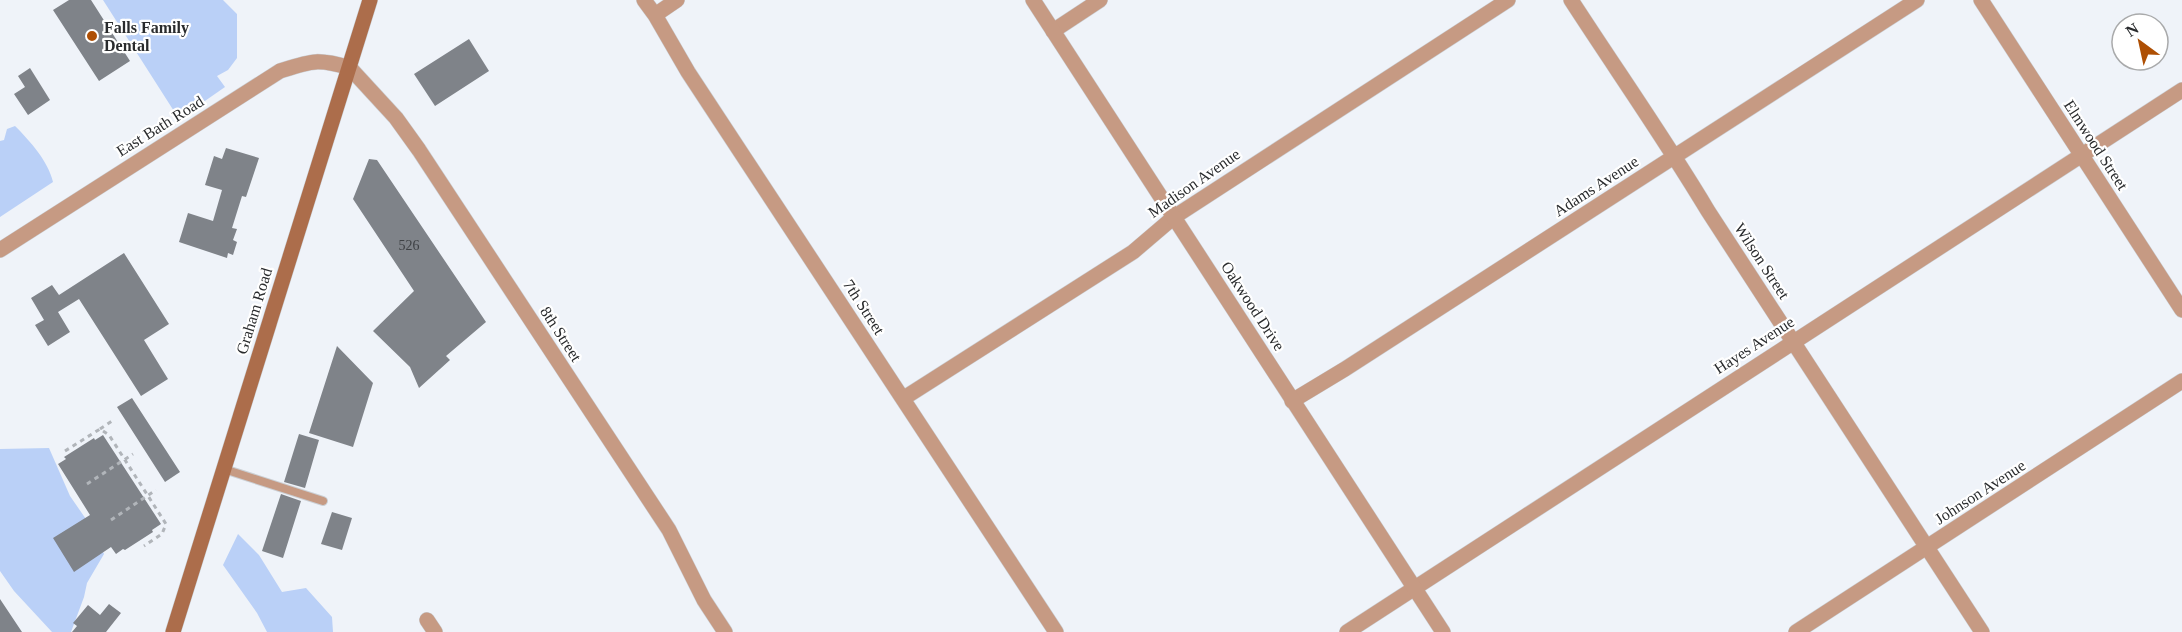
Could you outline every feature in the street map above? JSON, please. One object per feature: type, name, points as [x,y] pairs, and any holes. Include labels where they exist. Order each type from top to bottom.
[{"type":"main road","name":"Graham Road","points":[[173,632],[370,0]]},
{"type":"street","name":"7th Street","points":[[644,0],[656,15],[688,72],[1056,632]]},
{"type":"street","points":[[656,15],[677,0]]},
{"type":"street","name":"Oakwood Drive","points":[[1033,0],[1443,632]]},
{"type":"street","points":[[1053,31],[1100,0]]},
{"type":"street","name":"Madison Avenue","points":[[903,399],[1133,252],[1173,216],[1508,0]]},
{"type":"street","name":"Wilson Street","points":[[1571,0],[1982,632]]},
{"type":"street","name":"Adams Avenue","points":[[1292,400],[1345,369],[1917,0]]},
{"type":"street","name":"Elmwood Street","points":[[1981,0],[2080,156],[2182,310]]},
{"type":"street","name":"East Bath Road","points":[[0,250],[280,71],[313,61],[350,68]]},
{"type":"street","name":"8th Street","points":[[350,68],[396,118],[418,150],[669,530],[704,600],[725,632]]},
{"type":"street","name":"Hayes Avenue","points":[[1347,632],[2182,90]]},
{"type":"street","name":"Johnson Avenue","points":[[1796,632],[2182,381]]},
{"type":"lane","points":[[224,469],[323,501]]},
{"type":"path","points":[[65,451],[112,421]]},
{"type":"path","points":[[100,429],[109,435],[166,524],[162,534],[144,546]]},
{"type":"path","points":[[87,483],[133,454]]},
{"type":"path","points":[[111,519],[156,490]]},
{"type":"shaded area","points":[[103,0],[223,0],[237,14],[237,58],[228,70],[217,76],[225,87],[179,119]]},
{"type":"shaded area","points":[[15,126],[43,159],[53,182],[0,217],[0,141],[4,140],[7,129]]},
{"type":"shaded area","points":[[49,448],[70,496],[88,522],[104,554],[87,583],[71,632],[52,632],[14,591],[0,571],[0,449]]},
{"type":"shaded area","points":[[238,534],[259,555],[282,592],[306,588],[332,617],[333,632],[267,632],[257,613],[223,565]]},
{"type":"building","name":"Falls Family Dental","points":[[69,0],[91,0],[130,61],[99,81],[53,10]]},
{"type":"building","points":[[469,39],[489,71],[435,106],[414,74]]},
{"type":"building","points":[[30,68],[50,100],[28,115],[14,94],[25,87],[18,76]]},
{"type":"building","points":[[226,148],[259,158],[246,197],[242,196],[232,228],[237,229],[233,240],[237,242],[233,255],[228,253],[227,258],[179,242],[188,213],[213,221],[222,190],[205,185],[214,156],[222,159]]},
{"type":"building","points":[[369,159],[377,160],[486,322],[446,356],[450,360],[419,388],[410,367],[373,331],[414,291],[353,199]]},
{"type":"building","points":[[124,253],[169,324],[144,340],[168,379],[141,396],[79,299],[58,312],[70,332],[48,346],[35,325],[44,320],[31,298],[52,285],[59,295]]},
{"type":"building","points":[[337,346],[373,383],[353,447],[309,433]]},
{"type":"building","points":[[132,398],[180,472],[165,482],[117,407]]},
{"type":"building","points":[[299,434],[319,440],[305,488],[284,482]]},
{"type":"building","points":[[103,435],[161,524],[152,530],[153,532],[125,550],[116,554],[111,547],[74,572],[53,538],[90,515],[58,464],[66,459],[64,457],[94,438],[95,440]]},
{"type":"building","points":[[281,494],[301,501],[283,558],[262,551]]},
{"type":"building","points":[[332,512],[352,518],[342,550],[321,544]]},
{"type":"building","points":[[0,599],[22,632],[0,632]]},
{"type":"building","points":[[109,604],[121,613],[106,632],[72,632],[77,626],[73,623],[88,605],[100,615]]},
{"type":"place","name":"Falls Family Dental","points":[[92,36]]}]
